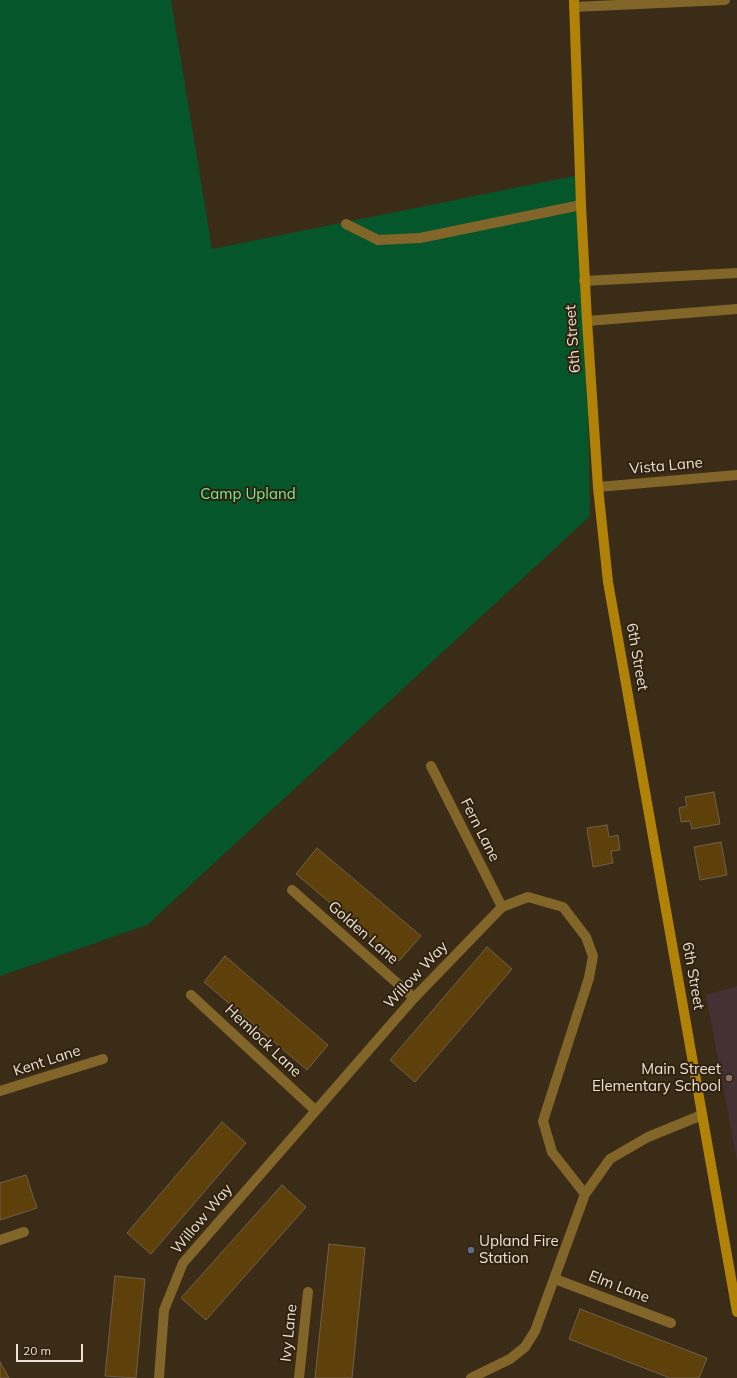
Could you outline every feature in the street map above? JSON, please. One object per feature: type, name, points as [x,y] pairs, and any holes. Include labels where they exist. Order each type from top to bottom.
[{"type":"street","points":[[574,3],[725,0]]},
{"type":"street","name":"6th Street","points":[[574,3],[586,321],[598,487],[608,582],[737,1312]]},
{"type":"street","points":[[346,224],[378,240],[420,238],[581,206]]},
{"type":"street","points":[[584,282],[737,273]]},
{"type":"street","points":[[586,321],[737,309]]},
{"type":"street","name":"Vista Lane","points":[[598,487],[737,475]]},
{"type":"street","name":"Fern Lane","points":[[431,766],[502,907]]},
{"type":"street","name":"Golden Lane","points":[[292,890],[414,998]]},
{"type":"street","name":"Willow Way","points":[[159,1378],[164,1310],[183,1262],[414,998],[502,907],[528,897],[563,907],[586,937],[593,956],[589,978],[544,1121],[552,1152],[585,1194]]},
{"type":"street","name":"Hemlock Lane","points":[[191,995],[315,1110]]},
{"type":"street","name":"Kent Lane","points":[[0,1091],[103,1059]]},
{"type":"street","points":[[471,1378],[510,1359],[525,1347],[536,1331],[585,1194],[610,1159],[648,1137],[702,1115]]},
{"type":"street","points":[[0,1240],[24,1232]]},
{"type":"street","name":"Elm Lane","points":[[555,1278],[672,1323]]},
{"type":"street","name":"Ivy Lane","points":[[299,1378],[308,1292]]},
{"type":"shaded area","name":"Main Street Elementary School","points":[[737,986],[737,1161],[706,995]]},
{"type":"green space","name":"Camp Upland","points":[[0,0],[171,0],[212,249],[584,174],[590,516],[147,925],[0,976]]},
{"type":"building","points":[[714,792],[720,824],[692,829],[690,821],[681,822],[679,808],[687,806],[685,797]]},
{"type":"building","points":[[607,825],[609,837],[618,835],[620,850],[611,851],[613,863],[593,867],[587,828]]},
{"type":"building","points":[[721,842],[727,875],[700,880],[694,847]]},
{"type":"building","points":[[317,848],[421,936],[399,961],[296,874]]},
{"type":"building","points":[[487,947],[512,969],[415,1082],[390,1060]]},
{"type":"building","points":[[225,956],[328,1045],[307,1070],[204,982]]},
{"type":"building","points":[[222,1122],[246,1143],[151,1254],[127,1233]]},
{"type":"building","points":[[26,1175],[37,1208],[0,1220],[0,1183]]},
{"type":"building","points":[[282,1185],[306,1207],[206,1320],[181,1298]]},
{"type":"building","points":[[329,1244],[365,1248],[352,1378],[315,1378]]},
{"type":"building","points":[[115,1276],[145,1279],[136,1378],[105,1376]]},
{"type":"building","points":[[580,1309],[707,1358],[699,1378],[670,1378],[569,1339]]},
{"type":"building","points":[[0,1362],[9,1378],[0,1378]]},
{"type":"place","name":"Main Street Elementary School","points":[[729,1078]]},
{"type":"place","name":"Upland Fire Station","points":[[471,1250]]}]
